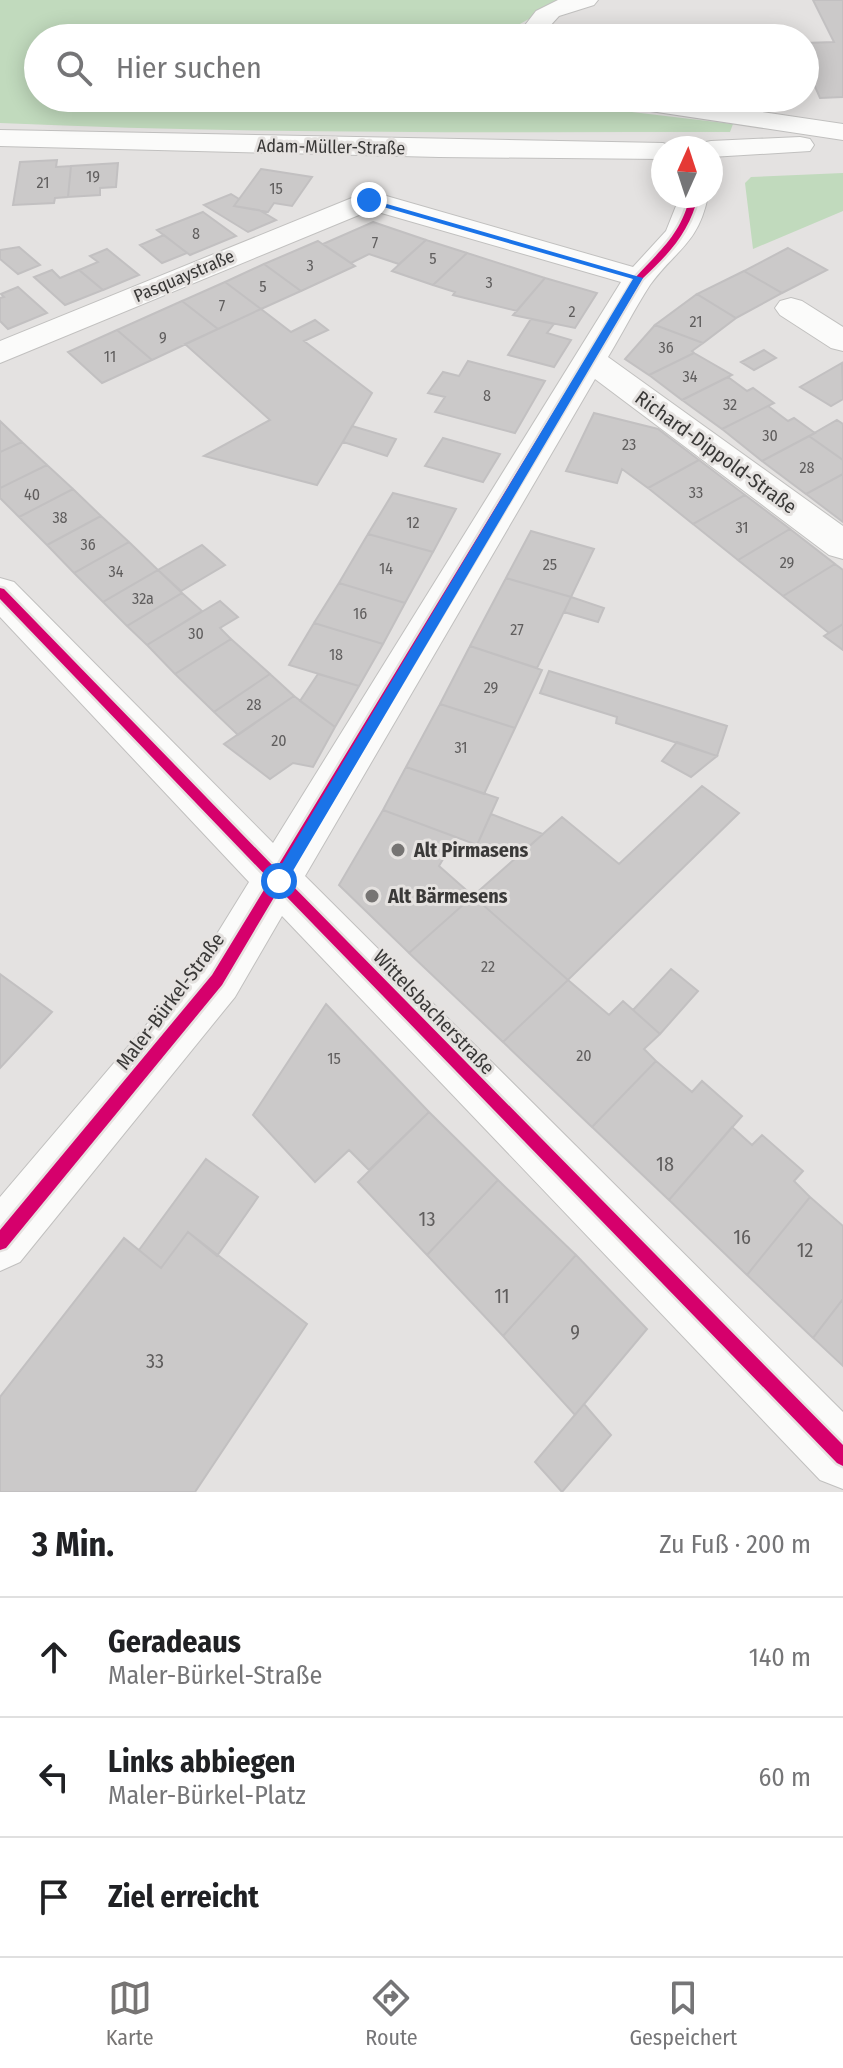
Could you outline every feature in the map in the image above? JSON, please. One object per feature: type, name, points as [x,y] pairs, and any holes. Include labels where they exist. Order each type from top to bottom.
[{"type":"street","points":[[535,24],[565,4],[586,0]]},
{"type":"street","points":[[710,112],[843,132]]},
{"type":"street","name":"Adam-Müller-Straße","points":[[0,138],[651,151]]},
{"type":"street","points":[[723,148],[843,141]]},
{"type":"street","name":"Pasquaystraße","points":[[0,353],[369,200],[639,278]]},
{"type":"street","name":"Maler-Bürkel-Straße","points":[[0,1242],[217,980],[589,359],[639,278],[678,240],[692,208]]},
{"type":"street","points":[[791,308],[843,341]]},
{"type":"street","name":"Richard-Dippold-Straße","points":[[589,359],[843,545]]},
{"type":"street","name":"Wittelsbacherstraße","points":[[0,592],[843,1457]]},
{"type":"green space","points":[[0,0],[562,0],[520,24],[24,24],[24,112],[632,112],[733,124],[730,132],[456,132],[274,131],[0,123]]},
{"type":"green space","points":[[843,173],[843,211],[753,249],[745,183],[751,177]]},
{"type":"building","points":[[813,0],[843,0],[843,97],[820,98],[819,43],[834,42]]},
{"type":"building","points":[[57,160],[56,167],[71,166],[68,197],[55,198],[54,203],[13,205],[20,162]]},
{"type":"building","points":[[118,163],[116,187],[100,188],[100,195],[68,197],[71,166]]},
{"type":"building","points":[[261,169],[312,177],[292,206],[274,203],[268,212],[234,206]]},
{"type":"building","points":[[231,194],[239,199],[234,206],[259,210],[276,220],[248,232],[204,205]]},
{"type":"building","points":[[203,212],[236,236],[190,255],[157,230]]},
{"type":"building","points":[[373,222],[426,240],[399,264],[369,254],[351,263],[323,244]]},
{"type":"building","points":[[164,235],[187,253],[162,263],[140,245]]},
{"type":"building","points":[[426,240],[467,253],[433,285],[392,271]]},
{"type":"building","points":[[318,241],[355,266],[301,291],[264,264]]},
{"type":"building","points":[[19,247],[40,265],[18,274],[0,259],[0,250]]},
{"type":"building","points":[[788,248],[827,270],[782,293],[744,271]]},
{"type":"building","points":[[107,249],[139,275],[103,290],[79,270],[98,262],[90,256]]},
{"type":"building","points":[[467,253],[545,278],[517,311],[453,295],[455,292],[433,285]]},
{"type":"building","points":[[264,264],[301,291],[261,309],[225,282]]},
{"type":"building","points":[[52,270],[60,278],[79,270],[103,290],[65,305],[34,277]]},
{"type":"building","points":[[744,271],[782,293],[736,318],[697,294]]},
{"type":"building","points":[[545,278],[597,293],[575,328],[513,315]]},
{"type":"building","points":[[225,282],[261,309],[218,329],[182,301]]},
{"type":"building","points":[[18,287],[47,313],[8,329],[0,321],[0,298],[4,297],[1,294]]},
{"type":"building","points":[[697,294],[736,318],[703,343],[655,325]]},
{"type":"building","points":[[182,301],[218,329],[152,360],[117,330]]},
{"type":"building","points":[[261,309],[291,332],[315,320],[328,330],[304,341],[372,393],[317,485],[204,456],[270,420],[185,344]]},
{"type":"building","points":[[531,319],[554,324],[547,333],[571,340],[554,367],[508,355]]},
{"type":"building","points":[[655,325],[703,343],[692,351],[694,353],[649,375],[625,359]]},
{"type":"building","points":[[117,330],[152,360],[102,383],[68,352]]},
{"type":"building","points":[[764,350],[776,358],[754,370],[741,362]]},
{"type":"building","points":[[694,353],[732,375],[682,400],[649,375]]},
{"type":"building","points":[[468,361],[545,381],[515,433],[435,412],[445,397],[428,393],[443,372],[459,376]]},
{"type":"building","points":[[842,363],[843,399],[831,406],[800,387]]},
{"type":"building","points":[[728,377],[747,391],[753,388],[774,403],[722,429],[682,400]]},
{"type":"building","points":[[768,406],[788,421],[794,418],[815,433],[762,461],[722,429]]},
{"type":"building","points":[[594,413],[658,429],[699,460],[648,488],[622,469],[617,483],[566,471]]},
{"type":"building","points":[[837,420],[843,424],[843,460],[809,436]]},
{"type":"building","points":[[0,421],[22,442],[0,452]]},
{"type":"building","points":[[352,426],[396,439],[387,456],[343,442]]},
{"type":"building","points":[[809,436],[843,460],[843,474],[806,494],[762,461]]},
{"type":"building","points":[[443,438],[500,454],[483,482],[425,466]]},
{"type":"building","points":[[22,442],[47,465],[0,488],[0,452]]},
{"type":"building","points":[[699,460],[745,495],[693,524],[648,488]]},
{"type":"building","points":[[47,465],[73,489],[19,517],[0,498],[0,488]]},
{"type":"building","points":[[843,474],[843,522],[806,494]]},
{"type":"building","points":[[73,489],[101,516],[47,545],[19,517]]},
{"type":"building","points":[[393,493],[456,509],[433,552],[368,534]]},
{"type":"building","points":[[745,495],[790,529],[738,560],[693,524]]},
{"type":"building","points":[[101,516],[129,542],[74,573],[47,545]]},
{"type":"building","points":[[790,529],[835,564],[783,596],[738,560]]},
{"type":"building","points":[[531,531],[594,549],[571,597],[506,578]]},
{"type":"building","points":[[368,534],[433,552],[405,603],[339,583]]},
{"type":"building","points":[[129,542],[158,570],[103,602],[74,573]]},
{"type":"building","points":[[202,545],[225,565],[181,591],[158,570]]},
{"type":"building","points":[[835,564],[843,570],[843,624],[829,633],[783,596]]},
{"type":"building","points":[[158,570],[182,593],[127,626],[103,602]]},
{"type":"building","points":[[506,578],[571,597],[537,668],[470,646]]},
{"type":"building","points":[[339,583],[405,603],[383,644],[314,623]]},
{"type":"building","points":[[182,593],[202,611],[147,645],[127,626]]},
{"type":"building","points":[[571,597],[604,608],[598,622],[564,612]]},
{"type":"building","points":[[220,601],[238,617],[220,628],[231,639],[175,674],[147,645]]},
{"type":"building","points":[[314,623],[383,644],[359,686],[289,665]]},
{"type":"building","points":[[843,624],[843,650],[824,636]]},
{"type":"building","points":[[231,639],[270,674],[214,712],[175,674]]},
{"type":"building","points":[[470,646],[542,670],[515,728],[440,704]]},
{"type":"building","points":[[549,671],[727,726],[717,756],[616,723],[617,717],[540,693]]},
{"type":"building","points":[[270,674],[294,696],[238,735],[214,712]]},
{"type":"building","points":[[318,674],[359,686],[335,727],[300,701]]},
{"type":"building","points":[[294,696],[335,727],[313,767],[293,763],[270,779],[224,744]]},
{"type":"building","points":[[440,704],[515,728],[484,794],[406,767]]},
{"type":"building","points":[[677,742],[717,756],[691,777],[662,761]]},
{"type":"building","points":[[406,767],[498,798],[477,845],[383,810]]},
{"type":"building","points":[[702,786],[739,813],[568,980],[473,896],[562,817],[619,864]]},
{"type":"building","points":[[383,810],[456,837],[439,866],[473,896],[409,953],[339,885]]},
{"type":"building","points":[[491,814],[543,834],[516,858],[477,845]]},
{"type":"building","points":[[473,896],[568,980],[503,1042],[409,953]]},
{"type":"building","points":[[671,969],[698,991],[660,1034],[633,1010]]},
{"type":"building","points":[[0,974],[52,1012],[0,1068]]},
{"type":"building","points":[[568,980],[609,1015],[623,1001],[660,1034],[644,1049],[656,1061],[592,1127],[503,1042]]},
{"type":"building","points":[[326,1004],[429,1112],[369,1170],[349,1150],[315,1182],[253,1115]]},
{"type":"building","points":[[656,1061],[692,1092],[702,1081],[742,1116],[669,1200],[592,1127]]},
{"type":"building","points":[[429,1112],[498,1180],[427,1255],[358,1182]]},
{"type":"building","points":[[732,1127],[752,1145],[762,1135],[803,1171],[794,1181],[810,1197],[747,1275],[669,1200]]},
{"type":"building","points":[[206,1159],[258,1197],[217,1256],[188,1232],[161,1268],[139,1250]]},
{"type":"building","points":[[498,1180],[576,1255],[503,1336],[427,1255]]},
{"type":"building","points":[[810,1197],[843,1226],[843,1299],[813,1338],[747,1275]]},
{"type":"building","points":[[188,1232],[307,1324],[195,1492],[0,1492],[0,1397],[124,1238],[161,1268]]},
{"type":"building","points":[[576,1255],[647,1329],[575,1415],[503,1336]]},
{"type":"building","points":[[843,1299],[843,1366],[813,1338]]},
{"type":"building","points":[[584,1404],[611,1435],[562,1492],[535,1462]]},
{"type":"cycle path","points":[[0,1242],[217,980],[639,278],[681,232],[691,208]]},
{"type":"cycle path","points":[[0,592],[843,1457]]},
{"type":"place","name":"Alt Pirmasens","points":[[398,850]]},
{"type":"place","name":"Alt Bärmesens","points":[[372,896]]},
{"type":"route","points":[[279,881],[639,278],[369,200]]}]
